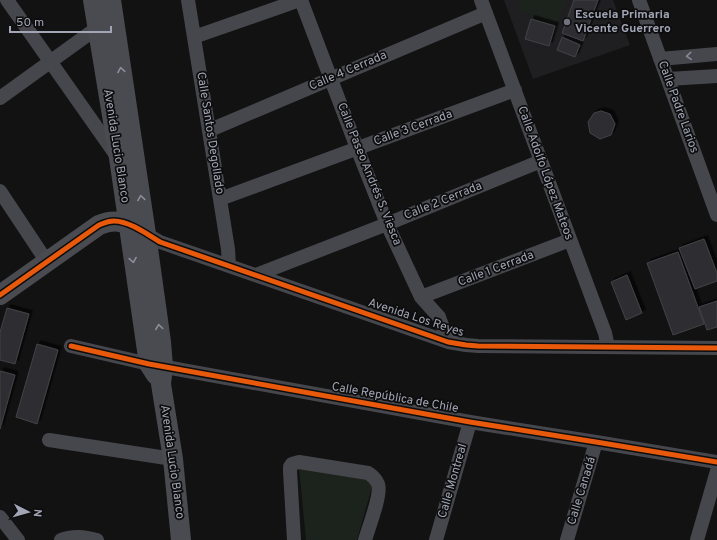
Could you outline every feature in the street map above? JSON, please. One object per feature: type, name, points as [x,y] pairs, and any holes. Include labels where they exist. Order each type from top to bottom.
[{"type":"street","points":[[7,0],[119,158]]},
{"type":"street","name":"Avenida Lucio Blanco","points":[[93,0],[119,158],[128,224],[158,371],[173,458],[182,540]]},
{"type":"street","name":"Avenida Lucio Blanco","points":[[110,0],[146,234],[158,371]]},
{"type":"street","name":"Calle Santos Degollado","points":[[188,0],[210,130],[228,249],[229,266]]},
{"type":"street","points":[[194,37],[300,0]]},
{"type":"street","name":"Calle Paseo Andrés S. Viesca","points":[[300,0],[387,224],[421,297],[439,317],[448,342]]},
{"type":"street","name":"Calle Padre Larios","points":[[639,0],[717,215]]},
{"type":"street","name":"Calle 4 Cerrada","points":[[210,130],[330,78],[483,6]]},
{"type":"street","name":"Calle Adolfo López Mateos","points":[[483,6],[605,333],[608,347]]},
{"type":"street","points":[[0,98],[97,28]]},
{"type":"street","points":[[660,59],[717,54]]},
{"type":"street","points":[[668,79],[717,76]]},
{"type":"street","name":"Calle 3 Cerrada","points":[[220,199],[515,90]]},
{"type":"street","name":"Calle 2 Cerrada","points":[[256,275],[387,224],[541,161]]},
{"type":"street","points":[[0,191],[47,262]]},
{"type":"street","points":[[0,295],[99,225],[106,222],[113,221],[128,224],[146,234]]},
{"type":"street","name":"Avenida Los Reyes","points":[[146,234],[160,242],[448,342],[478,346],[717,348]]},
{"type":"street","name":"Calle 1 Cerrada","points":[[421,297],[570,240]]},
{"type":"street","name":"Calle República de Chile","points":[[71,346],[158,371],[717,462]]},
{"type":"street","name":"Calle Montreal","points":[[436,540],[470,422]]},
{"type":"street","points":[[49,440],[173,458]]},
{"type":"street","name":"Calle Canadá","points":[[567,540],[596,442]]},
{"type":"street","points":[[294,540],[290,467],[292,464],[300,462],[368,473],[375,478],[379,486],[379,495],[365,540]]},
{"type":"street","points":[[697,540],[717,471]]},
{"type":"street","points":[[2,521],[18,540]]},
{"type":"street","points":[[61,540],[74,536],[97,540]]},
{"type":"shaded area","name":"Escuela Primaria Vicente Guerrero","points":[[504,0],[613,0],[630,45],[533,79]]},
{"type":"shaded area","points":[[521,0],[566,0],[556,25],[518,9]]},
{"type":"shaded area","points":[[299,467],[369,480],[372,487],[357,540],[306,540]]},
{"type":"building","points":[[574,0],[598,0],[583,41],[562,33]]},
{"type":"building","points":[[531,19],[555,26],[549,46],[525,39]]},
{"type":"building","points":[[562,37],[580,45],[575,57],[557,50]]},
{"type":"building","points":[[601,111],[610,114],[615,124],[611,135],[600,139],[590,133],[588,122],[594,113]]},
{"type":"building","points":[[704,239],[717,273],[717,281],[695,289],[679,248]]},
{"type":"building","points":[[678,252],[704,324],[673,335],[647,263]]},
{"type":"building","points":[[627,275],[642,313],[626,320],[611,282]]},
{"type":"building","points":[[717,301],[717,327],[707,330],[699,307]]},
{"type":"building","points":[[7,308],[29,314],[15,364],[0,360],[0,332]]},
{"type":"building","points":[[37,344],[58,350],[37,424],[16,417]]},
{"type":"building","points":[[0,371],[15,375],[0,429]]},
{"type":"cycle path","points":[[0,295],[99,225],[114,221],[126,223],[160,242],[448,342],[478,346],[717,348]]},
{"type":"cycle path","points":[[71,346],[149,364],[470,422],[717,462]]},
{"type":"place","name":"Escuela Primaria Vicente Guerrero","points":[[567,22]]}]
